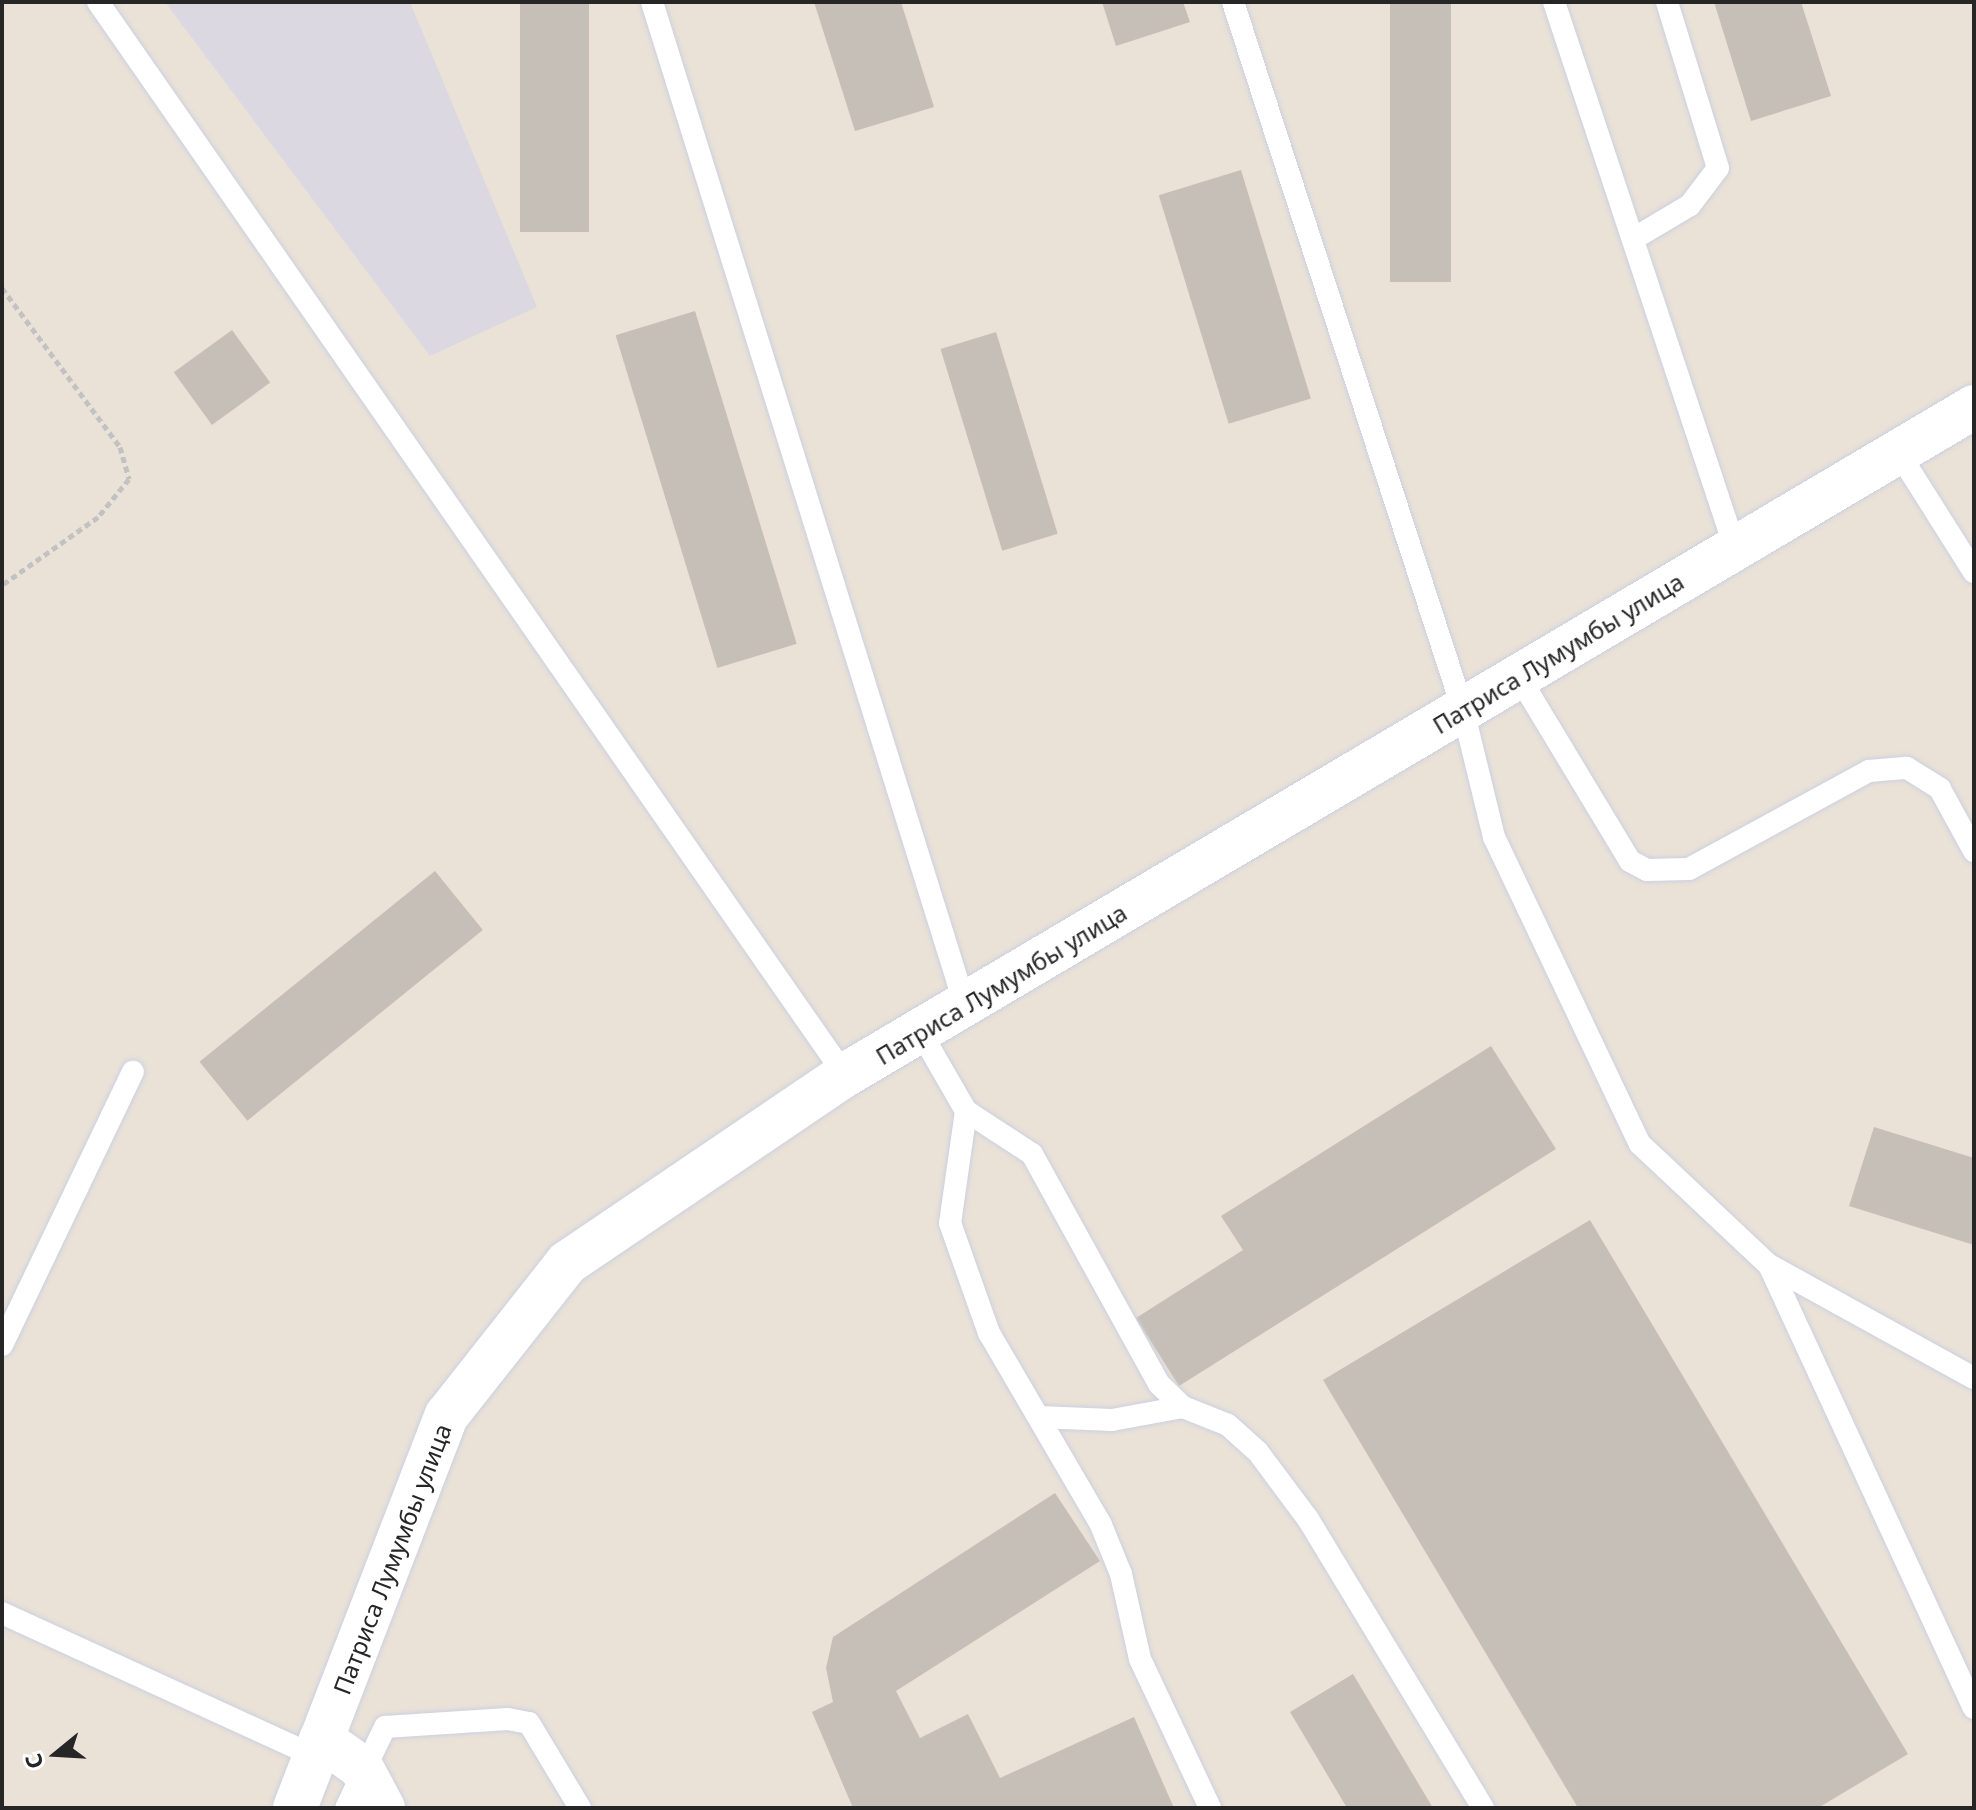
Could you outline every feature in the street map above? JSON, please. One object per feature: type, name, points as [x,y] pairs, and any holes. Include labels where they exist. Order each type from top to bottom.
[{"type":"street","name":"Патриса Лумумбы улица","points":[[295,1808],[447,1415],[567,1263],[845,1075],[921,1033],[1974,407]]},
{"type":"street","points":[[318,1748],[361,1767],[383,1808]]},
{"type":"lane","points":[[98,2],[845,1075]]},
{"type":"lane","points":[[652,2],[965,1005]]},
{"type":"lane","points":[[1233,2],[1463,710],[1494,837],[1640,1144],[1769,1265],[1974,1378]]},
{"type":"lane","points":[[1554,2],[1735,548]]},
{"type":"lane","points":[[1633,239],[1690,205],[1718,168],[1667,2]]},
{"type":"lane","points":[[1898,452],[1974,572]]},
{"type":"lane","points":[[1519,677],[1630,861],[1647,870],[1689,869],[1869,771],[1907,768],[1940,789],[1974,851]]},
{"type":"lane","points":[[921,1033],[966,1111],[1032,1154],[1123,1326],[1159,1384],[1183,1407],[1228,1425],[1292,1497],[1483,1808]]},
{"type":"lane","points":[[2,1345],[133,1072]]},
{"type":"lane","points":[[966,1111],[950,1223],[989,1333],[1101,1525],[1121,1574],[1140,1659],[1210,1808]]},
{"type":"lane","points":[[1769,1265],[1974,1708]]},
{"type":"lane","points":[[1039,1417],[1112,1420],[1183,1407]]},
{"type":"lane","points":[[2,1613],[318,1748]]},
{"type":"lane","points":[[346,1808],[361,1767],[385,1727],[529,1723],[580,1808]]},
{"type":"path","points":[[2,288],[120,447],[129,479],[98,517],[2,585]]},
{"type":"shaded area","points":[[165,2],[410,2],[537,307],[430,356]]},
{"type":"building","points":[[520,2],[589,2],[589,232],[520,232]]},
{"type":"building","points":[[814,2],[901,2],[934,107],[855,131]]},
{"type":"building","points":[[1102,2],[1183,2],[1190,22],[1116,46]]},
{"type":"building","points":[[1390,2],[1451,2],[1451,282],[1390,282]]},
{"type":"building","points":[[1714,2],[1801,2],[1831,96],[1751,121]]},
{"type":"building","points":[[1241,170],[1311,399],[1229,424],[1159,195]]},
{"type":"building","points":[[695,311],[797,644],[717,668],[616,335]]},
{"type":"building","points":[[232,330],[270,383],[212,425],[174,372]]},
{"type":"building","points":[[996,332],[1058,534],[1002,551],[941,349]]},
{"type":"building","points":[[435,871],[483,930],[247,1121],[200,1062]]},
{"type":"building","points":[[1491,1046],[1556,1149],[1179,1386],[1136,1318],[1243,1250],[1221,1216]]},
{"type":"building","points":[[1874,1127],[1974,1158],[1974,1245],[1849,1206]]},
{"type":"building","points":[[1590,1220],[1908,1754],[1818,1808],[1578,1808],[1323,1380]]},
{"type":"building","points":[[1055,1493],[1100,1561],[896,1691],[920,1738],[968,1714],[1000,1778],[1134,1717],[1174,1808],[853,1808],[812,1712],[833,1702],[826,1668],[833,1637]]},
{"type":"building","points":[[1353,1674],[1433,1808],[1347,1808],[1290,1712]]}]
